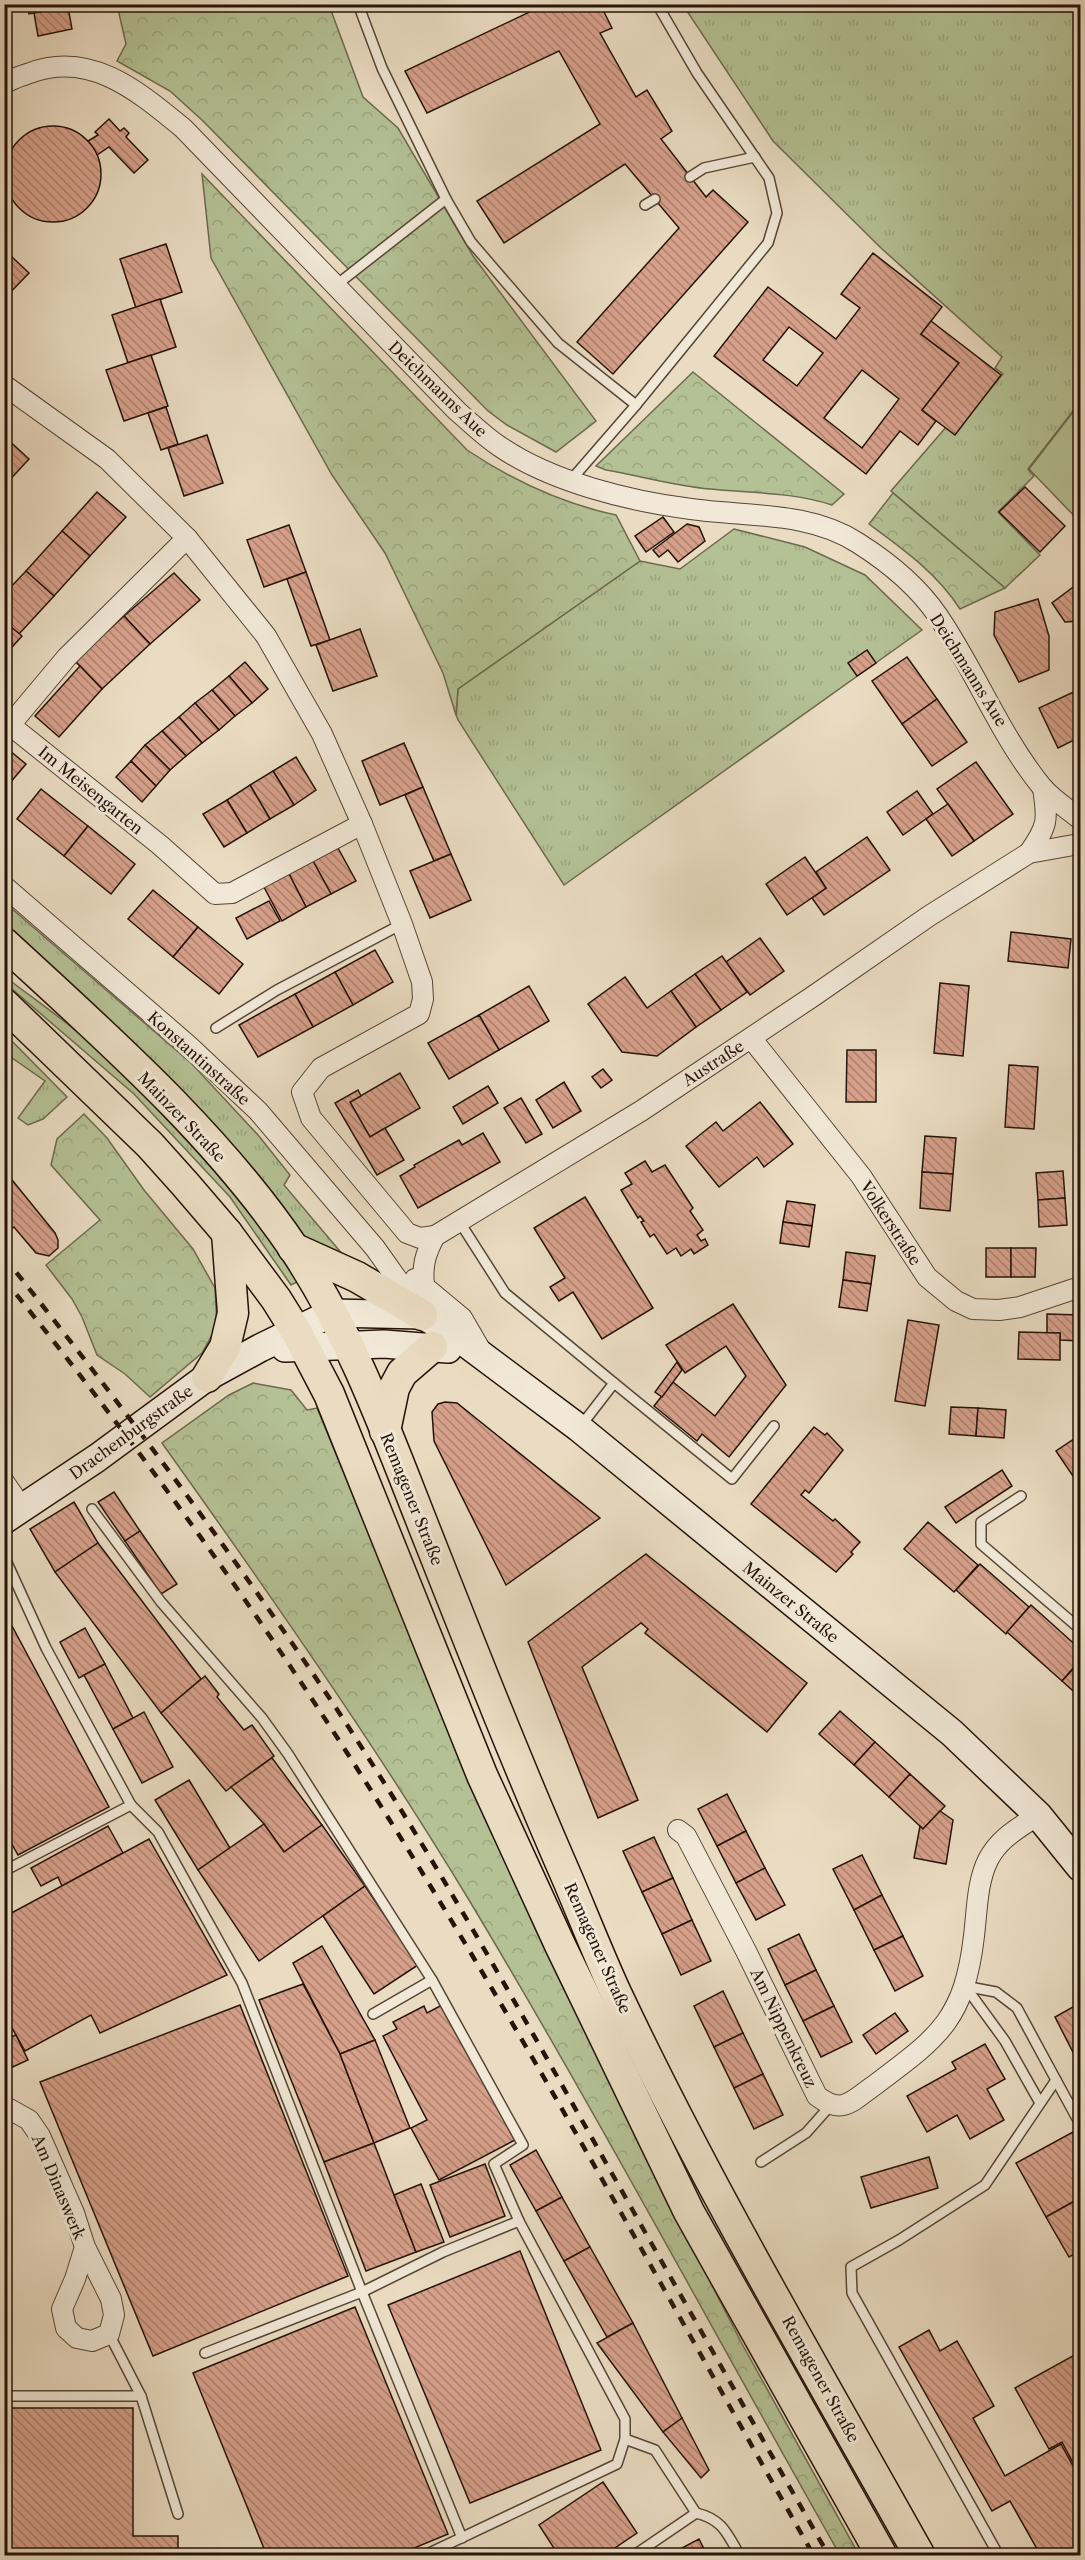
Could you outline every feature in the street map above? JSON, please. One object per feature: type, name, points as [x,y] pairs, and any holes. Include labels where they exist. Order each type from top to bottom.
[{"type":"main road","name":"Mainzer Straße","points":[[4,943],[180,1112],[249,1189],[293,1248],[332,1313]]},
{"type":"main road","points":[[4,1004],[150,1145],[228,1233],[276,1299],[300,1339]]},
{"type":"main road","points":[[207,1377],[225,1347],[233,1313],[228,1233]]},
{"type":"main road","points":[[293,1248],[357,1277],[423,1300]]},
{"type":"main road","name":"Remagener Straße","points":[[332,1313],[385,1431],[515,1757],[615,1991],[720,2200],[920,2556]]},
{"type":"main road","name":"Remagener Straße","points":[[300,1339],[333,1405],[482,1775],[560,1945],[689,2212],[882,2556]]},
{"type":"main road","points":[[385,1431],[394,1388],[402,1373],[432,1347]]},
{"type":"street","name":"Deichmanns Aue","points":[[4,84],[49,66],[79,66],[117,79],[142,94],[183,128],[457,411],[498,446],[531,465],[633,499],[691,509],[793,519],[826,528],[857,542],[896,571],[937,615],[1043,788],[1080,819]]},
{"type":"street","points":[[4,385],[107,459],[187,538],[266,636],[322,734],[362,824],[402,924],[422,982],[423,999],[419,1014],[321,1068],[302,1092],[311,1118],[407,1233],[420,1238],[435,1236]]},
{"type":"street","name":"Im Meisengarten","points":[[187,538],[67,657],[10,725],[160,845],[215,894],[232,893],[362,824]]},
{"type":"street","name":"Austraße","points":[[1029,853],[1044,832],[1047,814],[1043,788]]},
{"type":"street","name":"Austraße","points":[[435,1236],[641,1111],[929,916],[1029,853],[1080,840]]},
{"type":"street","name":"Konstantinstraße","points":[[4,886],[189,1046],[258,1111],[375,1248],[423,1300]]},
{"type":"street","name":"Volkerstraße","points":[[751,1038],[861,1176],[927,1277],[956,1301],[973,1309],[999,1310],[1020,1307],[1080,1287]]},
{"type":"street","points":[[423,1300],[422,1269],[425,1253],[435,1236]]},
{"type":"street","name":"Konstantinstraße","points":[[375,1248],[423,1300]]},
{"type":"street","name":"Mainzer Straße","points":[[300,1339],[332,1313],[423,1300],[448,1330],[579,1428],[952,1733],[1038,1815],[1080,1867]]},
{"type":"street","name":"Mainzer Straße","points":[[300,1339],[347,1344],[432,1347],[483,1355]]},
{"type":"street","name":"Drachenburgstraße","points":[[13,1514],[97,1458],[207,1377],[260,1348],[300,1339]]},
{"type":"street","points":[[4,1482],[13,1514]]},
{"type":"street","name":"Am Nippenkreuz","points":[[678,1830],[686,1836],[818,2096],[830,2106],[846,2106],[936,2036],[949,2021],[964,1986],[987,1862],[999,1842],[1038,1815]]},
{"type":"street","name":"Am Dinaswerk","points":[[4,2106],[29,2120],[40,2136],[74,2213],[85,2247],[111,2298],[114,2315],[109,2334],[92,2341],[77,2338],[66,2328],[62,2309],[85,2247]]},
{"type":"lane","points":[[358,4],[382,68],[446,200],[471,242],[558,343],[636,405]]},
{"type":"lane","points":[[571,480],[636,405],[768,243],[777,213],[769,178],[697,73],[657,4]]},
{"type":"lane","points":[[690,177],[704,168],[755,157]]},
{"type":"lane","points":[[335,286],[446,200]]},
{"type":"lane","points":[[645,205],[654,200]]},
{"type":"lane","points":[[216,1028],[286,985],[402,924]]},
{"type":"lane","points":[[459,1221],[505,1293],[732,1479],[774,1426]]},
{"type":"lane","points":[[579,1428],[614,1383]]},
{"type":"lane","points":[[1022,1496],[981,1522],[981,1544],[1080,1629]]},
{"type":"lane","points":[[92,1509],[161,1602],[262,1718],[294,1764],[432,1980],[523,2145],[494,2164],[519,2221],[625,2419],[625,2439],[617,2464],[423,2556]]},
{"type":"lane","points":[[4,1556],[46,1648],[131,1805],[158,1832],[242,1983],[362,2292],[462,2538]]},
{"type":"lane","points":[[4,1871],[131,1805]]},
{"type":"lane","points":[[373,2014],[432,1980]]},
{"type":"lane","points":[[964,1986],[996,1992],[1017,2008],[1080,2124]]},
{"type":"lane","points":[[964,1986],[1005,2042],[1040,2103]]},
{"type":"lane","points":[[999,2556],[852,2293],[850,2267],[899,2240],[985,2185],[1056,2080]]},
{"type":"lane","points":[[761,2162],[806,2133],[830,2106]]},
{"type":"lane","points":[[205,2353],[362,2292],[443,2252],[519,2221]]},
{"type":"lane","points":[[109,2334],[141,2396],[178,2514]]},
{"type":"lane","points":[[4,2396],[141,2396]]},
{"type":"lane","points":[[625,2439],[655,2450],[696,2513],[714,2517],[730,2537],[740,2556]]},
{"type":"lane","points":[[633,2556],[696,2513]]},
{"type":"green space","points":[[117,5],[329,5],[363,97],[398,128],[473,256],[596,421],[556,452],[507,425],[488,411],[203,121],[170,91],[117,61],[126,44]]},
{"type":"green space","points":[[683,5],[1080,5],[1080,402],[1028,469],[1034,476],[998,512],[1040,555],[1005,588],[891,491],[947,426],[955,432],[1003,374],[995,368],[1002,357],[881,248],[773,141]]},
{"type":"green space","points":[[202,174],[467,450],[538,490],[557,498],[616,515],[640,561],[458,689],[456,715],[443,673],[385,553],[332,475],[211,258]]},
{"type":"green space","points":[[693,372],[844,494],[832,505],[787,495],[684,486],[596,466]]},
{"type":"green space","points":[[1080,403],[1080,522],[1029,469]]},
{"type":"green space","points":[[893,493],[1005,588],[960,609],[930,573],[907,552],[869,524]]},
{"type":"green space","points":[[734,529],[805,547],[865,575],[922,630],[564,885],[458,720],[456,715],[458,689],[640,561],[680,569]]},
{"type":"green space","points":[[4,902],[191,1063],[258,1135],[290,1175],[284,1185],[349,1262],[317,1247],[300,1233],[216,1126],[5,925]]},
{"type":"green space","points":[[4,976],[103,1054],[195,1144],[250,1211],[299,1281],[291,1285],[230,1197],[134,1094],[5,983]]},
{"type":"green space","points":[[5,1034],[67,1097],[43,1119],[28,1125],[18,1118],[45,1081],[12,1058],[5,1060]]},
{"type":"green space","points":[[84,1114],[107,1138],[144,1190],[193,1249],[215,1288],[217,1326],[202,1353],[150,1397],[125,1374],[97,1355],[72,1299],[46,1265],[100,1220],[51,1165],[57,1139]]},
{"type":"green space","points":[[253,1383],[291,1390],[307,1410],[317,1408],[469,1777],[673,2209],[741,2342],[859,2555],[840,2555],[564,2062],[433,1841],[320,1669],[162,1443],[229,1395]]},
{"type":"building","points":[[27,4],[61,4],[62,8],[29,14]]},
{"type":"building","points":[[536,4],[600,4],[612,28],[600,33],[636,97],[647,90],[672,131],[661,139],[706,197],[713,190],[748,222],[613,374],[577,342],[679,228],[625,164],[504,243],[477,201],[600,124],[559,51],[427,113],[405,71],[538,8]]},
{"type":"building","points":[[68,7],[72,29],[38,36],[34,13]]},
{"type":"building","points":[[109,119],[120,131],[124,128],[129,133],[126,137],[148,160],[134,173],[109,147],[97,155],[88,141],[98,135],[95,132]]},
{"type":"building","points":[[53,126],[71,130],[87,140],[97,156],[101,174],[97,192],[87,208],[71,218],[53,222],[35,218],[19,208],[9,192],[5,174],[9,156],[19,140],[35,130]]},
{"type":"building","points":[[166,244],[182,292],[136,308],[120,259]]},
{"type":"building","points":[[873,253],[942,307],[921,334],[959,363],[922,410],[936,421],[918,445],[900,431],[866,474],[714,356],[768,287],[836,339],[860,308],[841,294]],"holes":[[[789,327],[823,353],[797,386],[763,360]],[[862,370],[899,399],[862,448],[824,418]]]},
{"type":"building","points":[[12,257],[29,273],[4,299],[4,265]]},
{"type":"building","points":[[160,299],[176,347],[128,363],[112,315]]},
{"type":"building","points":[[931,321],[1001,375],[955,435],[922,410],[959,363],[921,334]]},
{"type":"building","points":[[151,355],[168,406],[124,421],[106,370]]},
{"type":"building","points":[[166,407],[178,444],[161,450],[148,413]]},
{"type":"building","points":[[207,435],[223,483],[184,496],[168,448]]},
{"type":"building","points":[[4,436],[29,459],[4,486]]},
{"type":"building","points":[[1025,487],[1065,526],[1040,552],[999,512]]},
{"type":"building","points":[[97,492],[126,517],[90,556],[62,531]]},
{"type":"building","points":[[663,517],[674,532],[646,552],[635,536]]},
{"type":"building","points":[[687,524],[699,527],[705,541],[678,562],[668,550],[659,557],[653,550]]},
{"type":"building","points":[[289,525],[306,572],[264,587],[247,540]]},
{"type":"building","points":[[62,531],[90,556],[54,596],[26,571]]},
{"type":"building","points":[[26,571],[54,596],[19,634],[4,621],[4,594]]},
{"type":"building","points":[[306,572],[330,640],[311,646],[287,579]]},
{"type":"building","points":[[174,573],[200,600],[150,644],[124,616]]},
{"type":"building","points":[[1080,582],[1080,621],[1065,622],[1052,603]]},
{"type":"building","points":[[1038,599],[1049,636],[1049,670],[1019,682],[994,635],[995,612]]},
{"type":"building","points":[[124,616],[150,644],[102,689],[75,661]]},
{"type":"building","points":[[4,621],[22,636],[4,656]]},
{"type":"building","points":[[360,629],[377,676],[333,691],[316,645]]},
{"type":"building","points":[[867,650],[876,663],[857,676],[848,663]]},
{"type":"building","points":[[907,657],[937,699],[902,724],[872,681]]},
{"type":"building","points":[[245,662],[268,689],[252,703],[229,676]]},
{"type":"building","points":[[80,666],[102,689],[59,737],[35,716]]},
{"type":"building","points":[[229,676],[252,703],[235,716],[212,690]]},
{"type":"building","points":[[1080,689],[1080,737],[1058,748],[1039,708]]},
{"type":"building","points":[[212,690],[235,716],[219,730],[195,703]]},
{"type":"building","points":[[937,699],[967,742],[932,766],[902,724]]},
{"type":"building","points":[[195,703],[219,730],[202,743],[179,717]]},
{"type":"building","points":[[179,717],[202,743],[186,756],[162,731]]},
{"type":"building","points":[[162,731],[186,756],[170,770],[145,745]]},
{"type":"building","points":[[404,743],[423,787],[380,805],[362,761]]},
{"type":"building","points":[[145,745],[170,770],[156,786],[131,761]]},
{"type":"building","points":[[4,746],[26,764],[4,790]]},
{"type":"building","points":[[296,757],[316,790],[294,805],[273,771]]},
{"type":"building","points":[[131,761],[156,786],[142,802],[116,777]]},
{"type":"building","points":[[976,762],[1013,814],[974,841],[937,789]]},
{"type":"building","points":[[273,771],[294,805],[270,819],[250,785]]},
{"type":"building","points":[[250,785],[270,819],[247,833],[227,800]]},
{"type":"building","points":[[423,787],[451,854],[434,861],[405,795]]},
{"type":"building","points":[[41,789],[88,826],[64,856],[17,819]]},
{"type":"building","points":[[917,791],[933,814],[903,835],[887,812]]},
{"type":"building","points":[[227,800],[247,833],[224,847],[203,814]]},
{"type":"building","points":[[948,804],[974,841],[952,856],[926,819]]},
{"type":"building","points":[[88,826],[135,864],[111,894],[64,856]]},
{"type":"building","points":[[867,837],[890,870],[824,915],[812,898],[826,888],[816,872]]},
{"type":"building","points":[[338,848],[356,881],[331,894],[313,861]]},
{"type":"building","points":[[451,854],[471,900],[430,918],[410,871]]},
{"type":"building","points":[[805,857],[826,888],[787,915],[766,884]]},
{"type":"building","points":[[313,861],[331,894],[306,907],[289,874]]},
{"type":"building","points":[[289,874],[306,907],[282,921],[264,887]]},
{"type":"building","points":[[153,890],[198,927],[173,957],[128,919]]},
{"type":"building","points":[[269,901],[280,921],[247,939],[236,918]]},
{"type":"building","points":[[198,927],[243,964],[219,994],[173,957]]},
{"type":"building","points":[[1011,932],[1071,939],[1068,968],[1008,961]]},
{"type":"building","points":[[760,938],[784,971],[750,995],[726,962]]},
{"type":"building","points":[[375,950],[393,982],[353,1005],[335,972]]},
{"type":"building","points":[[722,956],[747,992],[721,1010],[695,974]]},
{"type":"building","points":[[335,972],[353,1005],[313,1027],[295,994]]},
{"type":"building","points":[[695,974],[721,1010],[696,1027],[671,991]]},
{"type":"building","points":[[625,977],[647,1008],[671,991],[696,1027],[657,1056],[622,1052],[588,1004]]},
{"type":"building","points":[[940,983],[969,986],[963,1056],[934,1053]]},
{"type":"building","points":[[529,986],[549,1021],[499,1050],[479,1015]]},
{"type":"building","points":[[295,994],[313,1027],[258,1057],[239,1025]]},
{"type":"building","points":[[479,1015],[499,1050],[449,1079],[428,1043]]},
{"type":"building","points":[[847,1050],[876,1050],[876,1102],[846,1102]]},
{"type":"building","points":[[1009,1065],[1038,1067],[1034,1129],[1005,1127]]},
{"type":"building","points":[[603,1069],[612,1080],[601,1088],[592,1077]]},
{"type":"building","points":[[400,1073],[420,1108],[370,1137],[350,1102]]},
{"type":"building","points":[[564,1082],[581,1111],[553,1128],[536,1100]]},
{"type":"building","points":[[488,1086],[498,1103],[463,1124],[453,1107]]},
{"type":"building","points":[[358,1090],[361,1096],[350,1102],[370,1137],[385,1128],[404,1160],[377,1175],[335,1103]]},
{"type":"building","points":[[521,1098],[542,1134],[526,1143],[504,1108]]},
{"type":"building","points":[[760,1102],[793,1144],[764,1167],[757,1157],[719,1187],[686,1146],[716,1122],[723,1131]]},
{"type":"building","points":[[483,1133],[500,1162],[418,1208],[400,1176],[415,1167],[414,1165],[459,1140],[462,1145]]},
{"type":"building","points":[[925,1136],[956,1138],[953,1174],[922,1172]]},
{"type":"building","points":[[645,1161],[652,1172],[665,1165],[693,1208],[690,1211],[703,1230],[697,1235],[701,1241],[705,1239],[708,1245],[694,1254],[691,1249],[681,1256],[676,1248],[667,1254],[654,1234],[650,1237],[641,1222],[644,1221],[640,1216],[638,1218],[621,1190],[632,1184],[625,1173]]},
{"type":"building","points":[[4,1170],[55,1233],[58,1248],[49,1256],[36,1253],[14,1227],[9,1231],[4,1225]]},
{"type":"building","points":[[1063,1171],[1065,1198],[1038,1200],[1036,1173]]},
{"type":"building","points":[[922,1172],[953,1174],[950,1211],[920,1208]]},
{"type":"building","points":[[585,1197],[653,1308],[602,1339],[573,1292],[559,1301],[550,1287],[565,1278],[534,1228]]},
{"type":"building","points":[[1065,1198],[1067,1225],[1039,1227],[1038,1200]]},
{"type":"building","points":[[787,1201],[815,1205],[812,1226],[783,1222]]},
{"type":"building","points":[[783,1222],[812,1226],[809,1247],[780,1243]]},
{"type":"building","points":[[986,1248],[1011,1248],[1011,1277],[986,1277]]},
{"type":"building","points":[[1011,1248],[1036,1248],[1035,1277],[1011,1277]]},
{"type":"building","points":[[846,1252],[875,1256],[871,1284],[843,1280]]},
{"type":"building","points":[[843,1280],[871,1284],[867,1311],[839,1307]]},
{"type":"building","points":[[733,1304],[786,1385],[729,1457],[702,1434],[697,1441],[654,1406],[673,1382],[715,1416],[746,1376],[726,1346],[685,1373],[666,1345]]},
{"type":"building","points":[[1047,1314],[1080,1315],[1080,1341],[1060,1340],[1060,1333],[1047,1333]]},
{"type":"building","points":[[908,1320],[939,1325],[925,1406],[895,1401]]},
{"type":"building","points":[[1019,1332],[1060,1333],[1060,1360],[1018,1359]]},
{"type":"building","points":[[677,1362],[682,1370],[662,1397],[655,1392]]},
{"type":"building","points":[[457,1403],[600,1518],[506,1585],[434,1441],[432,1412],[438,1404]]},
{"type":"building","points":[[951,1407],[978,1408],[976,1436],[949,1434]]},
{"type":"building","points":[[978,1408],[1006,1410],[1004,1438],[976,1436]]},
{"type":"building","points":[[814,1427],[825,1435],[827,1433],[843,1450],[809,1493],[805,1490],[801,1495],[833,1521],[835,1519],[860,1542],[851,1552],[853,1554],[836,1572],[751,1504]]},
{"type":"building","points":[[1080,1435],[1080,1476],[1075,1479],[1056,1451]]},
{"type":"building","points":[[1002,1470],[1012,1486],[956,1523],[945,1507]]},
{"type":"building","points":[[114,1492],[140,1531],[125,1541],[98,1502]]},
{"type":"building","points":[[74,1502],[98,1543],[55,1572],[30,1529]]},
{"type":"building","points":[[928,1522],[978,1565],[954,1592],[904,1549]]},
{"type":"building","points":[[140,1531],[177,1584],[161,1594],[125,1541]]},
{"type":"building","points":[[98,1543],[201,1679],[161,1713],[55,1572]]},
{"type":"building","points":[[646,1554],[807,1683],[767,1732],[645,1633],[648,1629],[641,1623],[582,1667],[638,1800],[598,1818],[528,1642]]},
{"type":"building","points":[[980,1564],[1029,1607],[1006,1634],[956,1590]]},
{"type":"building","points":[[1031,1605],[1080,1649],[1080,1660],[1062,1681],[1007,1632]]},
{"type":"building","points":[[4,1611],[109,1807],[18,1855],[4,1830]]},
{"type":"building","points":[[85,1628],[105,1664],[79,1678],[60,1642]]},
{"type":"building","points":[[105,1664],[133,1718],[113,1729],[84,1675]]},
{"type":"building","points":[[1074,1668],[1080,1673],[1080,1697],[1062,1681]]},
{"type":"building","points":[[205,1676],[219,1694],[217,1697],[244,1730],[252,1725],[274,1756],[226,1791],[161,1713]]},
{"type":"building","points":[[840,1711],[875,1742],[854,1765],[819,1734]]},
{"type":"building","points":[[144,1712],[173,1767],[142,1783],[113,1729]]},
{"type":"building","points":[[875,1742],[910,1774],[889,1797],[854,1765]]},
{"type":"building","points":[[272,1758],[322,1825],[284,1852],[264,1824],[231,1787]]},
{"type":"building","points":[[910,1774],[945,1806],[923,1829],[889,1797]]},
{"type":"building","points":[[189,1780],[230,1848],[198,1870],[155,1800]]},
{"type":"building","points":[[727,1794],[746,1831],[717,1846],[698,1809]]},
{"type":"building","points":[[940,1811],[953,1820],[946,1864],[914,1858],[920,1826],[923,1829]]},
{"type":"building","points":[[264,1824],[284,1852],[322,1825],[365,1886],[259,1961],[198,1870]]},
{"type":"building","points":[[108,1826],[123,1853],[62,1886],[58,1877],[41,1886],[31,1868]]},
{"type":"building","points":[[746,1831],[765,1868],[736,1883],[717,1846]]},
{"type":"building","points":[[654,1837],[673,1878],[642,1892],[623,1851]]},
{"type":"building","points":[[149,1839],[227,1975],[100,2033],[91,2015],[25,2051],[4,2014],[4,1917]]},
{"type":"building","points":[[862,1855],[882,1895],[854,1910],[833,1869]]},
{"type":"building","points":[[765,1868],[785,1905],[756,1920],[736,1883]]},
{"type":"building","points":[[673,1878],[692,1920],[662,1934],[642,1892]]},
{"type":"building","points":[[365,1886],[418,1965],[374,1994],[323,1916]]},
{"type":"building","points":[[882,1895],[903,1936],[874,1950],[854,1910]]},
{"type":"building","points":[[692,1920],[711,1961],[681,1975],[662,1934]]},
{"type":"building","points":[[799,1934],[816,1970],[785,1985],[768,1949]]},
{"type":"building","points":[[903,1936],[923,1976],[895,1991],[874,1950]]},
{"type":"building","points":[[322,1946],[375,2040],[340,2054],[293,1963]]},
{"type":"building","points":[[816,1970],[834,2006],[803,2021],[785,1985]]},
{"type":"building","points":[[303,1984],[340,2054],[374,2143],[324,2162],[259,2000]]},
{"type":"building","points":[[723,1991],[743,2033],[714,2047],[694,2006]]},
{"type":"building","points":[[1080,2003],[1080,2066],[1055,2017]]},
{"type":"building","points":[[240,2005],[348,2276],[153,2356],[40,2082]]},
{"type":"building","points":[[442,2005],[515,2140],[439,2180],[411,2128],[427,2120],[383,2036],[397,2029],[393,2022],[424,2006],[427,2013]]},
{"type":"building","points":[[834,2006],[852,2042],[821,2057],[803,2021]]},
{"type":"building","points":[[895,2013],[908,2031],[876,2054],[863,2035]]},
{"type":"building","points":[[743,2033],[763,2074],[734,2088],[714,2047]]},
{"type":"building","points":[[16,2035],[28,2060],[4,2071],[4,2040]]},
{"type":"building","points":[[375,2040],[410,2128],[374,2143],[340,2054]]},
{"type":"building","points":[[985,2044],[1005,2079],[987,2089],[1004,2120],[970,2139],[957,2115],[927,2132],[907,2096],[956,2069],[952,2062]]},
{"type":"building","points":[[763,2074],[783,2115],[754,2129],[734,2088]]},
{"type":"building","points":[[1073,2132],[1080,2145],[1080,2161],[1076,2163],[1080,2172],[1080,2198],[1046,2217],[1016,2163]]},
{"type":"building","points":[[374,2143],[416,2252],[366,2271],[324,2162]]},
{"type":"building","points":[[536,2150],[562,2197],[536,2211],[510,2165]]},
{"type":"building","points":[[929,2157],[938,2188],[871,2208],[861,2177]]},
{"type":"building","points":[[485,2164],[505,2216],[450,2237],[430,2185]]},
{"type":"building","points":[[421,2184],[444,2242],[416,2252],[394,2195]]},
{"type":"building","points":[[562,2197],[590,2247],[564,2261],[536,2211]]},
{"type":"building","points":[[1080,2198],[1080,2251],[1069,2257],[1046,2217]]},
{"type":"building","points":[[590,2247],[633,2323],[607,2337],[564,2261]]},
{"type":"building","points":[[520,2251],[601,2450],[470,2503],[388,2305]]},
{"type":"building","points":[[355,2307],[448,2534],[395,2556],[267,2556],[193,2373]]},
{"type":"building","points":[[633,2323],[682,2418],[663,2432],[597,2343]]},
{"type":"building","points":[[929,2330],[940,2351],[957,2341],[994,2406],[973,2418],[1005,2476],[1061,2444],[1080,2479],[1080,2556],[1041,2556],[1010,2501],[992,2511],[899,2347]]},
{"type":"building","points":[[1080,2352],[1080,2458],[1073,2463],[1062,2442],[1049,2449],[1015,2388]]},
{"type":"building","points":[[4,2408],[133,2408],[133,2536],[178,2536],[178,2556],[4,2556]]},
{"type":"building","points":[[682,2418],[709,2470],[701,2478],[663,2432]]},
{"type":"building","points":[[603,2482],[637,2533],[603,2556],[559,2556],[539,2525]]},
{"type":"building","points":[[699,2539],[705,2551],[697,2556],[667,2556]]},
{"type":"railway","points":[[4,1257],[127,1415],[207,1523],[358,1741],[492,1962],[829,2556]]},
{"type":"railway","points":[[4,1279],[84,1380],[200,1536],[274,1642],[377,1801],[507,2014],[814,2556]]}]
